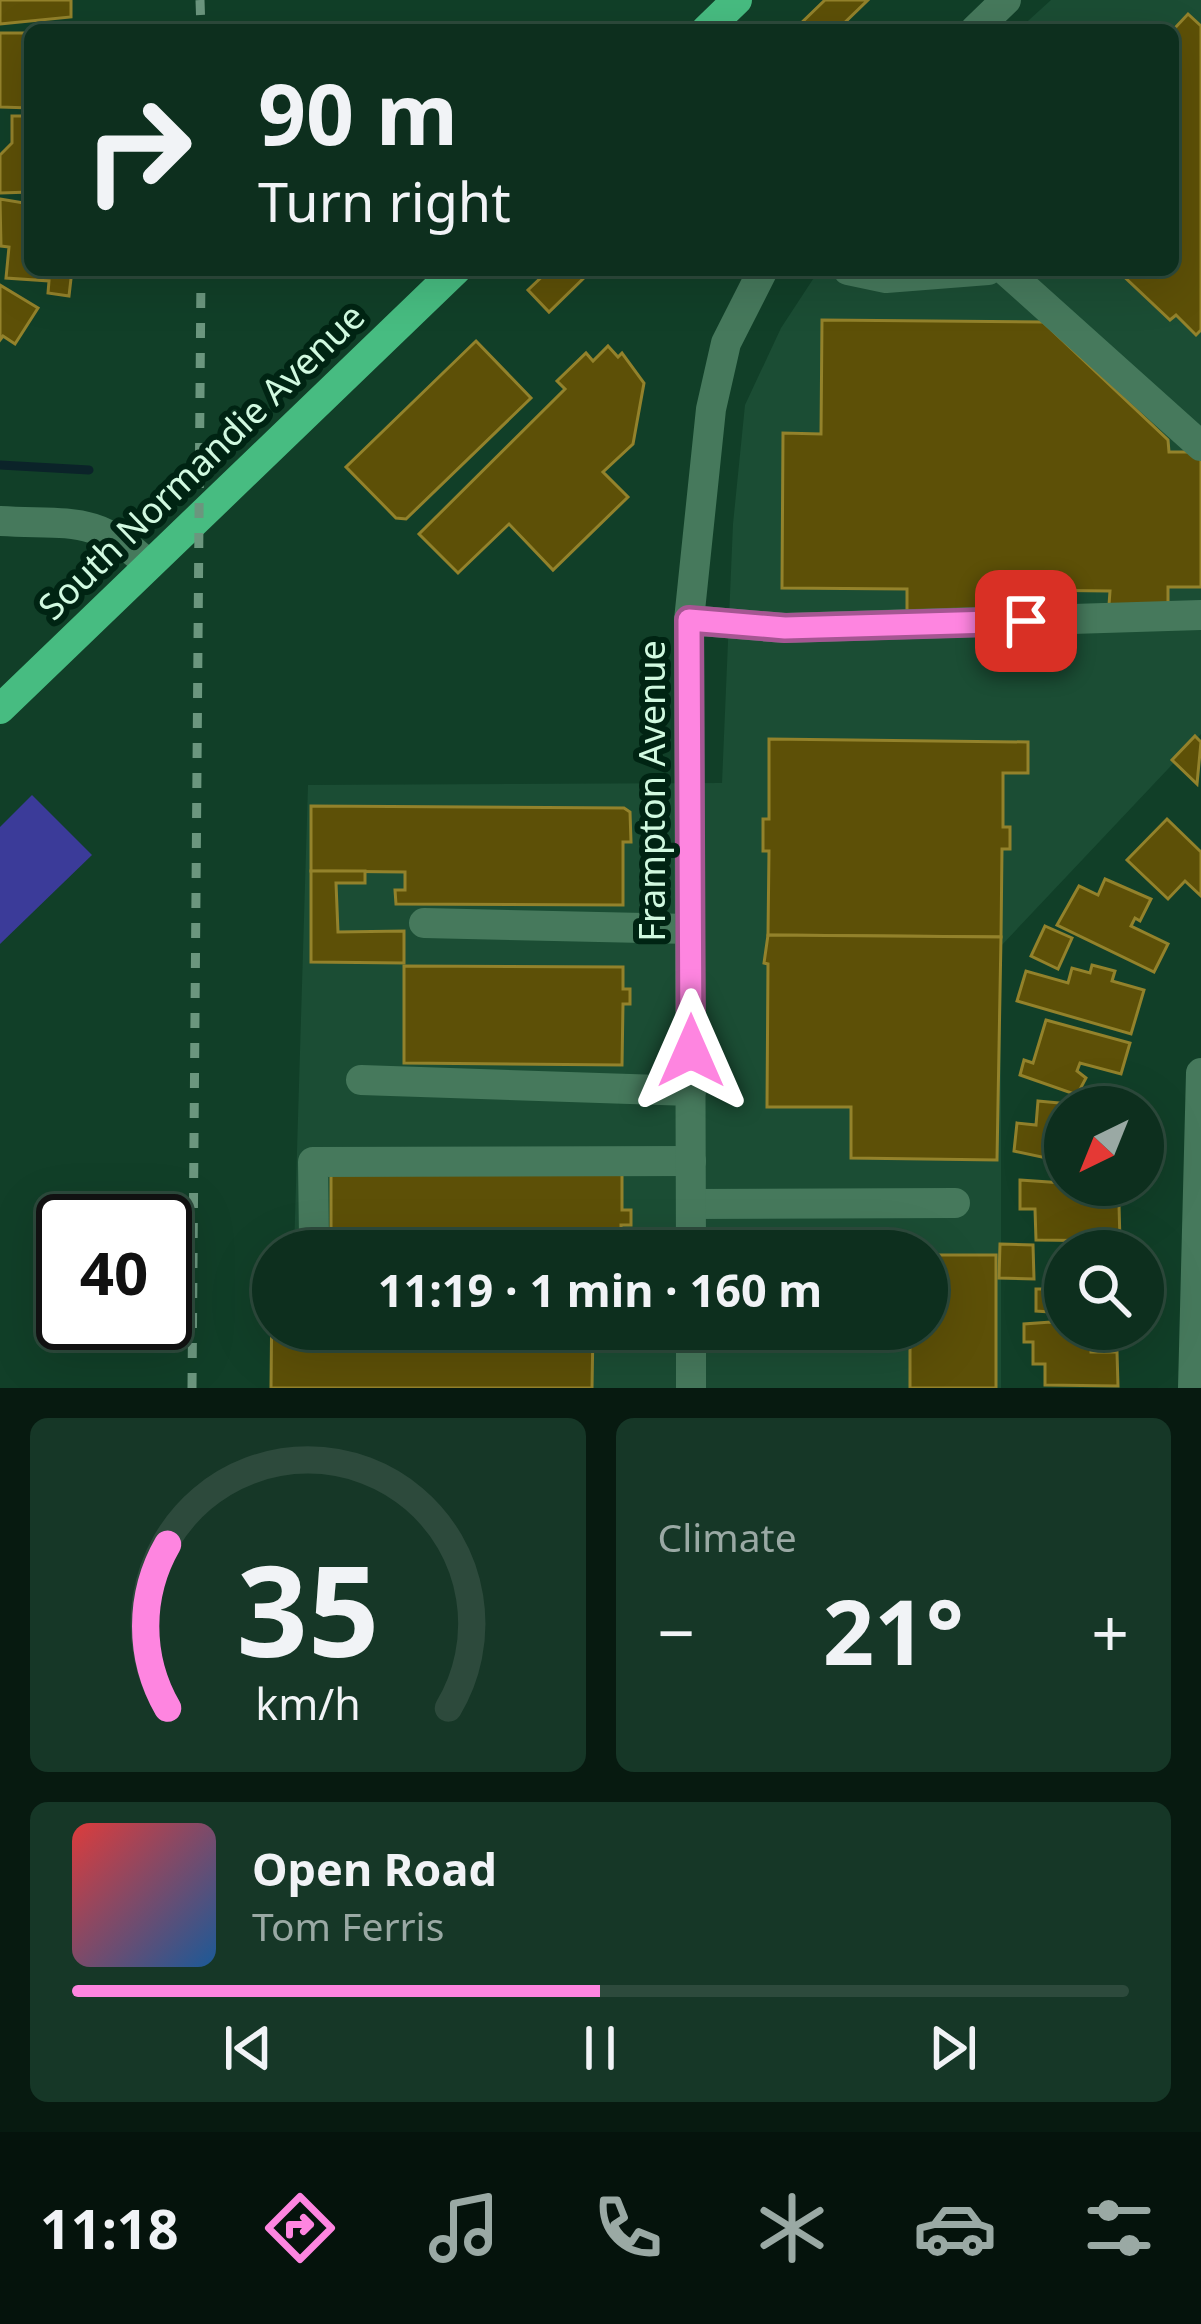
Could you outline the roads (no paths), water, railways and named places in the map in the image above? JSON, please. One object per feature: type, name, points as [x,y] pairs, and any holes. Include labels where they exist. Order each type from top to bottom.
[{"type":"main road","points":[[712,24],[736,0]]},
{"type":"main road","name":"South Normandie Avenue","points":[[0,709],[450,276]]},
{"type":"street","points":[[981,24],[1006,0]]},
{"type":"street","name":"Frampton Avenue","points":[[691,1230],[689,620],[711,409],[726,343],[760,276]]},
{"type":"street","points":[[876,276],[912,276]]},
{"type":"street","points":[[1011,276],[1201,446]]},
{"type":"street","points":[[0,521],[86,525],[116,533],[149,565]]},
{"type":"street","points":[[689,620],[785,628],[1201,615]]},
{"type":"street","points":[[424,923],[690,929]]},
{"type":"street","points":[[1193,1388],[1201,1073]]},
{"type":"street","points":[[361,1080],[691,1091]]},
{"type":"street","points":[[314,1230],[313,1162],[691,1161]]},
{"type":"street","points":[[691,1204],[955,1203]]},
{"type":"street","points":[[691,1350],[692,1388]]},
{"type":"waterway","points":[[0,465],[89,470]]},
{"type":"railway","points":[[200,0],[201,24]]},
{"type":"railway","points":[[192,1388],[201,276]]}]
